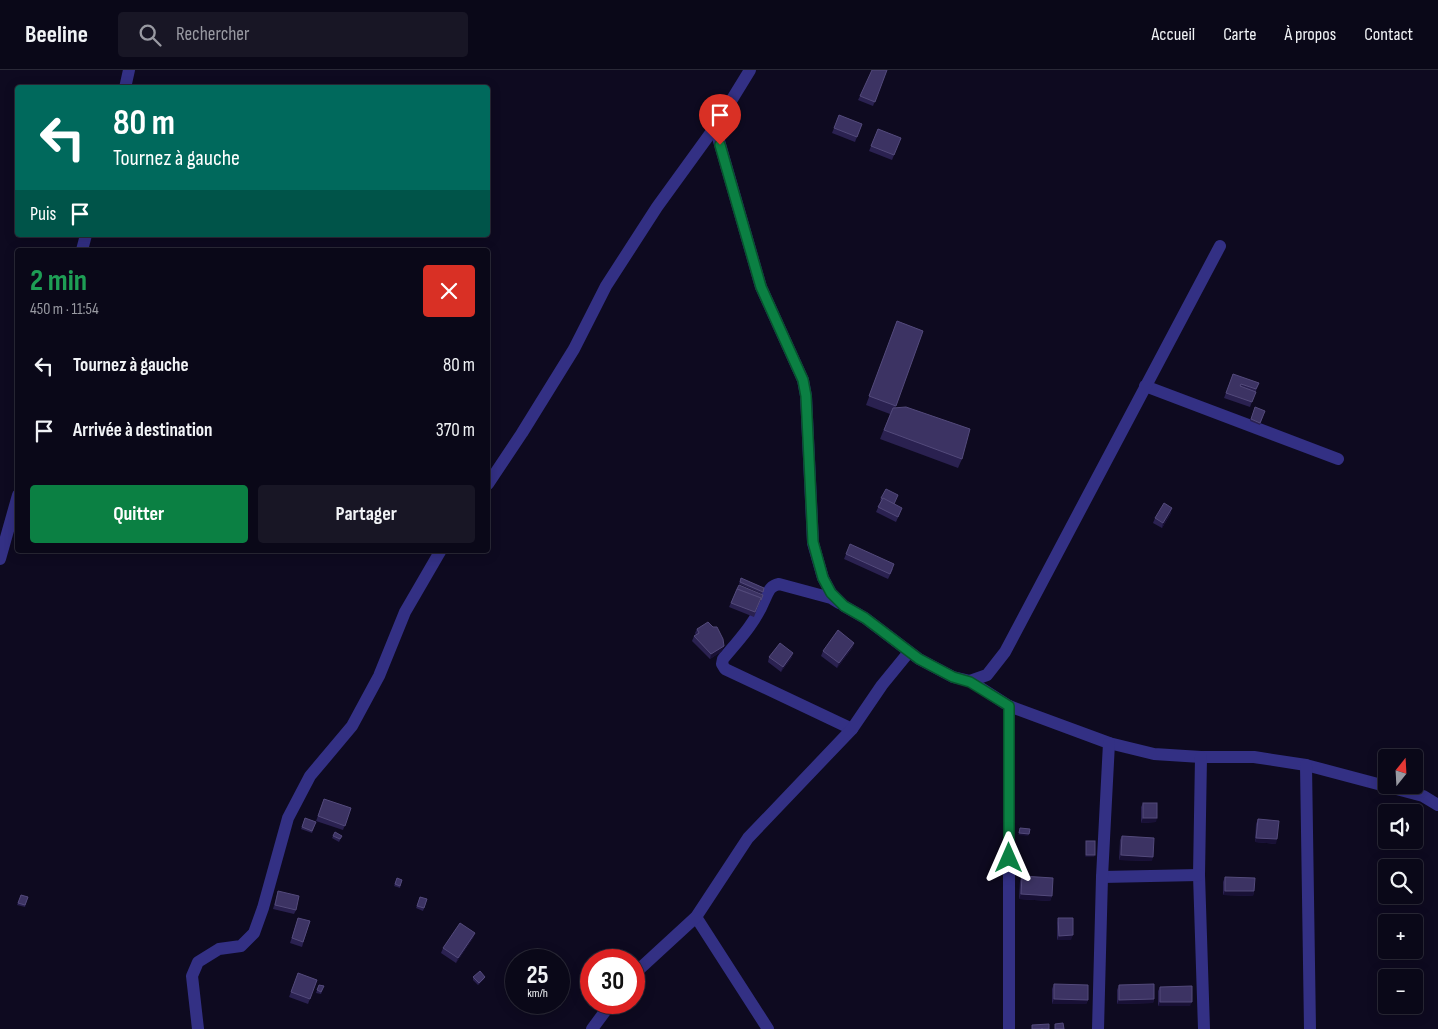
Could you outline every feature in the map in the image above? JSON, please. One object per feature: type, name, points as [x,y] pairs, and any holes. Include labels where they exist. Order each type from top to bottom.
[{"type":"street","points":[[126,85],[129,70]]},
{"type":"street","points":[[490,481],[574,349],[606,286],[657,207],[715,127],[750,70]]},
{"type":"street","points":[[715,127],[761,287],[803,380],[806,396],[813,542],[823,578],[831,593],[844,606]]},
{"type":"street","points":[[970,682],[987,675],[1005,652],[1220,246]]},
{"type":"street","points":[[1145,386],[1338,459]]},
{"type":"street","points":[[0,559],[15,506]]},
{"type":"street","points":[[198,1029],[192,976],[198,962],[219,949],[241,946],[254,933],[263,908],[288,818],[310,776],[352,726],[379,676],[405,612],[439,553]]},
{"type":"street","points":[[852,728],[724,669],[723,659],[750,626],[770,588],[774,585],[779,584],[831,598],[865,618],[919,659],[953,677],[970,682],[1009,706],[1109,742],[1154,754],[1201,757],[1254,757],[1306,765],[1423,796],[1438,805]]},
{"type":"street","points":[[645,964],[696,917],[748,838],[852,728],[882,685],[909,652]]},
{"type":"street","points":[[1009,706],[1009,1029]]},
{"type":"street","points":[[1098,1029],[1102,877],[1109,742]]},
{"type":"street","points":[[1201,757],[1199,875],[1204,1029]]},
{"type":"street","points":[[1306,765],[1310,1029]]},
{"type":"street","points":[[1102,877],[1199,875]]},
{"type":"street","points":[[696,917],[768,1029]]},
{"type":"street","points":[[592,1029],[603,1014]]},
{"type":"building","points":[[872,70],[887,70],[875,102],[860,96]]},
{"type":"building","points":[[839,115],[862,124],[857,137],[834,128]]},
{"type":"building","points":[[878,129],[901,138],[894,155],[871,146]]},
{"type":"building","points":[[897,321],[923,331],[896,406],[869,396]]},
{"type":"building","points":[[1233,374],[1259,383],[1256,389],[1241,384],[1240,386],[1256,392],[1252,402],[1226,393]]},
{"type":"building","points":[[906,407],[970,429],[962,459],[884,430],[893,408]]},
{"type":"building","points":[[1255,407],[1265,411],[1260,423],[1251,419]]},
{"type":"building","points":[[886,489],[898,495],[894,504],[881,498]]},
{"type":"building","points":[[883,498],[902,508],[898,517],[878,507]]},
{"type":"building","points":[[1164,503],[1172,508],[1163,523],[1155,518]]},
{"type":"building","points":[[850,544],[894,564],[890,574],[846,554]]},
{"type":"building","points":[[741,578],[764,588],[763,592],[740,582]]},
{"type":"building","points":[[739,585],[763,595],[761,600],[761,598],[737,589]]},
{"type":"building","points":[[737,589],[761,598],[755,612],[731,603]]},
{"type":"building","points":[[708,622],[713,627],[717,627],[724,646],[711,654],[694,636],[699,633],[697,629]]},
{"type":"building","points":[[838,630],[854,643],[839,663],[823,651]]},
{"type":"building","points":[[780,643],[793,653],[783,667],[769,657]]},
{"type":"building","points":[[324,799],[351,808],[345,826],[318,816]]},
{"type":"building","points":[[1143,803],[1157,803],[1157,818],[1143,818]]},
{"type":"building","points":[[305,818],[316,822],[312,831],[302,827]]},
{"type":"building","points":[[1258,819],[1279,821],[1277,839],[1256,838]]},
{"type":"building","points":[[1020,828],[1030,829],[1029,834],[1019,833]]},
{"type":"building","points":[[335,832],[342,836],[340,839],[333,836]]},
{"type":"building","points":[[1122,836],[1154,838],[1153,857],[1121,855]]},
{"type":"building","points":[[1086,841],[1095,841],[1095,855],[1086,855]]},
{"type":"building","points":[[1022,876],[1053,878],[1052,896],[1021,894]]},
{"type":"building","points":[[1225,877],[1255,878],[1254,891],[1225,891]]},
{"type":"building","points":[[397,878],[402,880],[400,886],[395,884]]},
{"type":"building","points":[[278,891],[299,896],[296,910],[275,905]]},
{"type":"building","points":[[21,895],[28,897],[25,905],[18,903]]},
{"type":"building","points":[[420,897],[427,899],[424,908],[417,906]]},
{"type":"building","points":[[298,918],[310,921],[303,942],[292,938]]},
{"type":"building","points":[[1058,918],[1073,918],[1073,935],[1059,936]]},
{"type":"building","points":[[460,923],[475,933],[458,958],[443,948]]},
{"type":"building","points":[[480,971],[485,977],[479,983],[473,977]]},
{"type":"building","points":[[298,973],[317,980],[310,999],[291,992]]},
{"type":"building","points":[[1054,984],[1088,985],[1088,1000],[1054,999]]},
{"type":"building","points":[[1154,984],[1154,999],[1119,1000],[1119,985]]},
{"type":"building","points":[[319,985],[324,986],[321,992],[317,990]]},
{"type":"building","points":[[1192,986],[1192,1002],[1160,1002],[1160,987]]},
{"type":"building","points":[[1063,1023],[1064,1029],[1055,1029],[1055,1024]]},
{"type":"building","points":[[1049,1024],[1049,1029],[1032,1029],[1032,1025]]},
{"type":"route","points":[[720,145],[761,287],[803,380],[806,396],[813,542],[823,578],[831,593],[844,606],[865,618],[919,659],[953,677],[970,682],[1009,706],[1009,858]]}]
